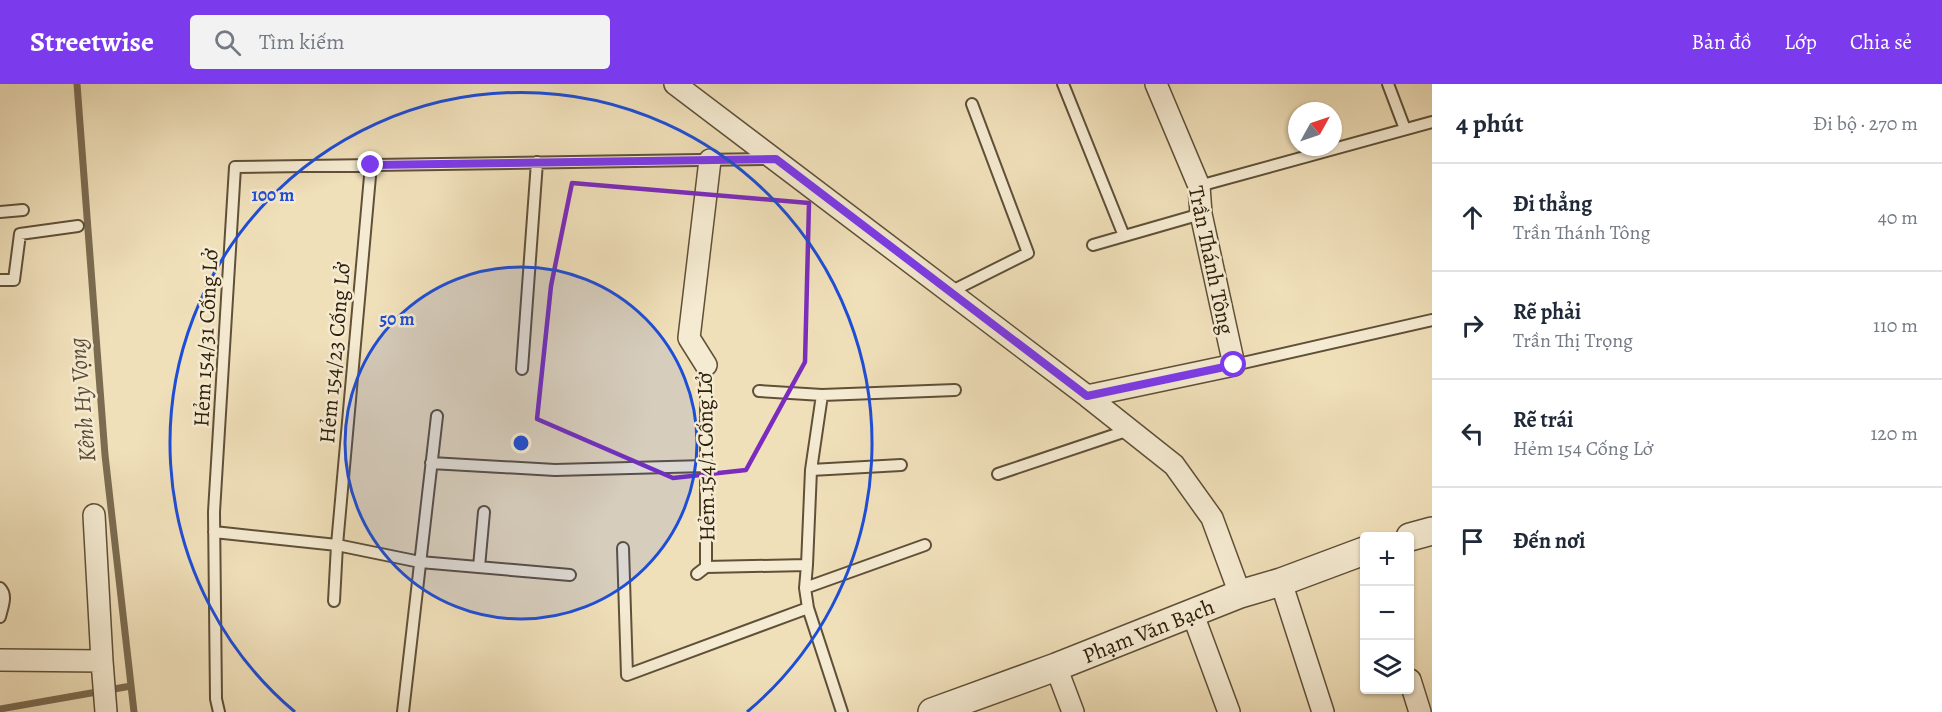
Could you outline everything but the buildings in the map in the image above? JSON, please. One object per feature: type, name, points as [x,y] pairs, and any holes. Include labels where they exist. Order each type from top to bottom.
[{"type":"street","points":[[675,84],[1087,396],[1174,465],[1212,518],[1240,594]]},
{"type":"street","name":"Trần Thánh Tông","points":[[1087,396],[1234,365],[1201,214],[1199,186],[1156,84]]},
{"type":"street","name":"Hẻm 154/1 Cống Lở","points":[[706,365],[689,338],[710,160]]},
{"type":"street","points":[[94,515],[106,712]]},
{"type":"street","points":[[1414,536],[1432,531]]},
{"type":"street","name":"Phạm Văn Bạch","points":[[932,712],[1056,667],[1240,594],[1281,582],[1360,553]]},
{"type":"street","points":[[1281,582],[1323,712]]},
{"type":"street","points":[[1192,612],[1230,712]]},
{"type":"street","points":[[0,660],[102,661]]},
{"type":"street","points":[[1056,667],[1073,712]]},
{"type":"street","points":[[1414,693],[1420,712]]},
{"type":"lane","points":[[1063,84],[1124,236]]},
{"type":"lane","points":[[1388,84],[1405,129]]},
{"type":"lane","points":[[950,292],[1028,253],[972,104]]},
{"type":"lane","points":[[1199,186],[1432,122]]},
{"type":"lane","points":[[371,165],[776,159]]},
{"type":"lane","points":[[522,369],[537,162]]},
{"type":"lane","name":"Hẻm 154/31 Cống Lở","points":[[219,712],[216,699],[214,513],[235,167],[371,165]]},
{"type":"lane","name":"Hẻm 154/23 Cống Lở","points":[[334,601],[371,165]]},
{"type":"lane","points":[[0,212],[23,210]]},
{"type":"lane","points":[[1092,245],[1201,214]]},
{"type":"lane","points":[[0,280],[14,280],[20,234],[78,226]]},
{"type":"lane","points":[[1234,365],[1432,320]]},
{"type":"lane","name":"Hẻm 154/1 Cống Lở","points":[[697,574],[706,567],[706,365]]},
{"type":"lane","points":[[759,391],[822,395],[955,390]]},
{"type":"lane","points":[[822,395],[811,470],[805,588],[808,608],[842,712]]},
{"type":"lane","points":[[403,712],[437,416]]},
{"type":"lane","points":[[998,474],[1129,430]]},
{"type":"lane","points":[[431,463],[555,470],[706,466]]},
{"type":"lane","points":[[811,470],[901,465]]},
{"type":"lane","points":[[478,567],[484,512]]},
{"type":"lane","points":[[214,532],[337,545],[420,562],[570,575]]},
{"type":"lane","points":[[805,588],[926,545]]},
{"type":"lane","points":[[623,548],[627,675],[808,608]]},
{"type":"lane","points":[[706,567],[807,565]]},
{"type":"lane","points":[[0,588],[5,598],[0,617]]},
{"type":"highlighted area","points":[[572,183],[809,203],[805,362],[746,470],[673,478],[537,419],[551,286]]},
{"type":"waterway","name":"Kênh Hy Vọng","points":[[77,84],[105,455],[134,712]]},
{"type":"waterway","points":[[0,709],[131,686]]},
{"type":"route","points":[[371,165],[776,159],[1087,396],[1234,365]]}]
